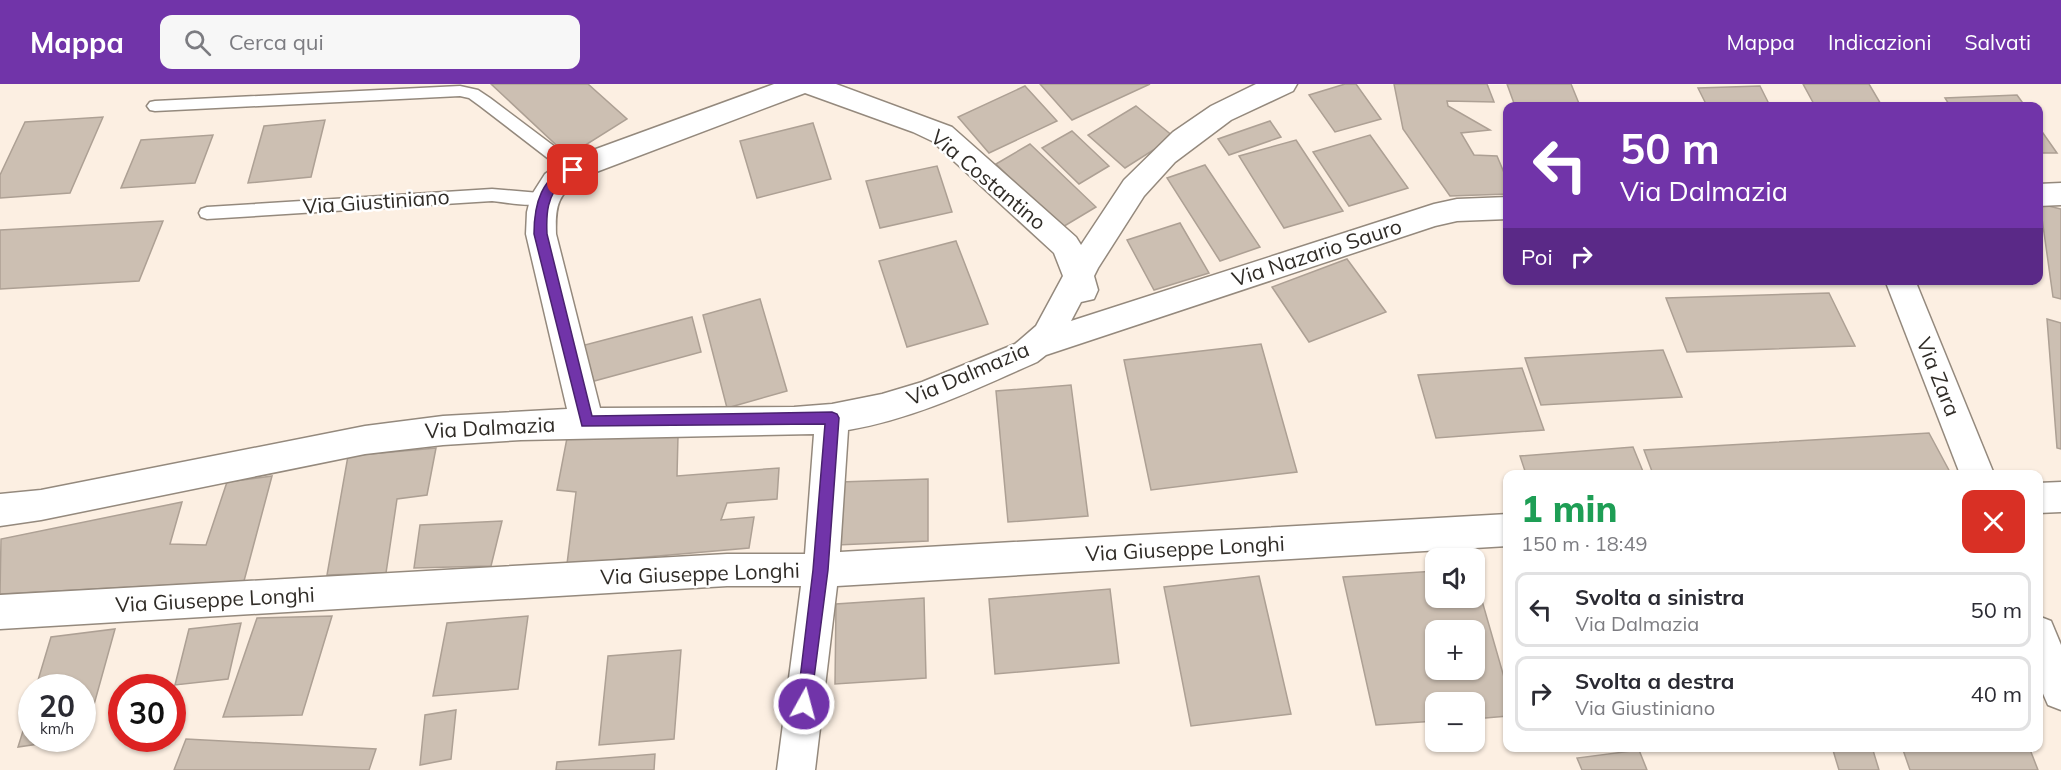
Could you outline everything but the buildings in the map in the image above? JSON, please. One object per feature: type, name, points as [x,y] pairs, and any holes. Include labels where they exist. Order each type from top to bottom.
[{"type":"street","points":[[587,422],[541,234],[540,212],[547,191],[559,178],[573,170],[802,84]]},
{"type":"street","name":"Via Costantino","points":[[807,84],[923,125],[942,134],[1065,245],[1073,258],[1078,277]]},
{"type":"street","name":"Via Dalmazia","points":[[0,510],[41,505],[387,436],[587,422],[832,418],[879,409],[932,392],[1026,353],[1039,344],[1047,335],[1078,277],[1133,189],[1150,170],[1191,134],[1220,113],[1243,100],[1283,84]]},
{"type":"street","points":[[2043,195],[2061,194]]},
{"type":"street","name":"Via Nazario Sauro","points":[[1039,344],[1434,215],[1457,210],[1503,208]]},
{"type":"street","name":"Via Nazario Sauro","points":[[1078,277],[1090,301],[1100,309],[1114,315],[1129,314]]},
{"type":"street","name":"Via Zara","points":[[1902,285],[1975,470]]},
{"type":"street","points":[[796,770],[821,570],[832,418]]},
{"type":"street","points":[[2043,498],[2061,497]]},
{"type":"street","name":"Via Giuseppe Longhi","points":[[0,612],[727,570],[821,570],[1503,530]]},
{"type":"street","points":[[2043,646],[2061,692]]},
{"type":"lane","points":[[155,106],[460,91],[473,94],[485,102],[573,170]]},
{"type":"lane","name":"Via Giustiniano","points":[[207,213],[492,195],[528,199],[545,198]]},
{"type":"route","points":[[573,170],[559,178],[547,191],[540,212],[541,234],[587,422],[832,418],[821,570],[804,704]]}]
